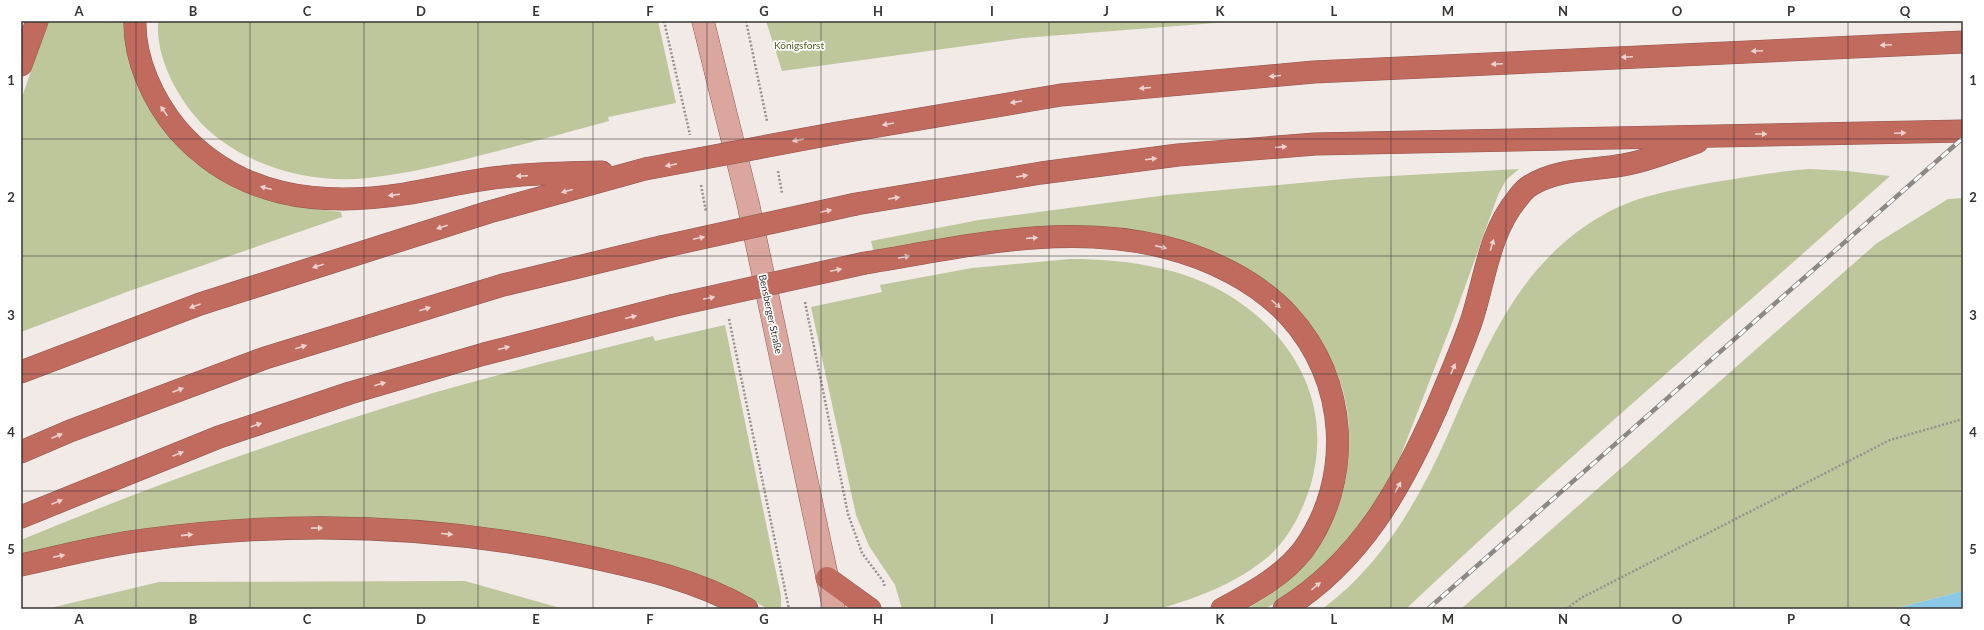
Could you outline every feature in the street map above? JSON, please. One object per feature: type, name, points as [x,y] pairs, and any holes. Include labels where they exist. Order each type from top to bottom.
[{"type":"highway","points":[[21,65],[37,21]]},
{"type":"highway","points":[[135,21],[140,57],[145,74],[160,105],[170,120],[192,145],[216,165],[260,187],[292,195],[323,199],[360,200],[405,194],[502,177],[645,169]]},
{"type":"highway","points":[[21,372],[200,304],[489,212],[645,169],[836,133],[1061,95],[1314,72],[1963,42]]},
{"type":"highway","points":[[21,452],[70,431],[265,358],[503,285],[661,247],[856,204],[1041,173],[1178,155],[1315,144],[1722,134],[1861,134],[1963,131]]},
{"type":"highway","points":[[1284,609],[1300,599],[1333,572],[1373,527],[1390,500],[1420,447],[1461,350],[1472,317],[1493,241],[1507,211],[1527,188],[1544,178],[1564,172],[1624,165],[1722,134]]},
{"type":"highway","points":[[21,517],[219,437],[350,393],[484,354],[671,306],[865,263],[1001,241],[1087,236],[1128,240],[1164,247],[1210,262],[1248,283],[1272,300],[1289,316],[1318,359],[1328,380],[1338,432],[1338,461],[1333,487],[1322,514],[1303,550],[1280,573],[1256,590],[1222,609]]},
{"type":"highway","points":[[21,565],[130,542],[193,534],[267,529],[373,529],[517,542],[568,552],[683,580],[707,589],[747,609]]},
{"type":"highway","points":[[827,578],[870,609]]},
{"type":"main road","name":"Bensberger Straße","points":[[703,21],[748,204],[834,609]]},
{"type":"path","points":[[746,21],[769,129]]},
{"type":"path","points":[[777,168],[783,198]]},
{"type":"path","points":[[804,299],[848,514],[862,553],[883,581],[885,588]]},
{"type":"path","points":[[1566,609],[1581,598],[1890,440],[1963,419]]},
{"type":"green space","points":[[48,21],[127,21],[165,131],[195,163],[236,188],[286,205],[341,212],[342,217],[132,290],[21,332],[21,100]]},
{"type":"green space","points":[[158,21],[658,21],[676,103],[608,117],[609,121],[433,167],[368,178],[321,178],[296,174],[250,158],[229,146],[210,132],[186,105],[167,71],[160,46]]},
{"type":"green space","name":"Königsforst","points":[[766,21],[1241,21],[1023,38],[782,71]]},
{"type":"green space","points":[[1519,169],[1506,180],[1498,195],[1452,323],[1392,478],[1361,525],[1321,569],[1293,592],[1265,609],[1247,609],[1282,586],[1298,571],[1309,553],[1330,525],[1338,508],[1343,489],[1349,449],[1347,408],[1336,371],[1324,349],[1177,239],[874,253],[871,241],[979,220],[1167,195],[1355,178]]},
{"type":"green space","points":[[1810,169],[1847,171],[1890,176],[1525,499],[1406,609],[1322,609],[1362,574],[1395,532],[1423,487],[1435,463],[1495,332],[1527,282],[1556,250],[1590,223],[1628,203],[1649,196],[1715,182]]},
{"type":"green space","points":[[1963,198],[1963,591],[1894,609],[1461,609],[1877,243],[1948,199]]},
{"type":"green space","points":[[1070,259],[1091,259],[1132,263],[1193,278],[1230,296],[1253,313],[1274,332],[1290,353],[1304,376],[1312,401],[1317,427],[1317,455],[1311,484],[1300,513],[1277,549],[1257,566],[1230,582],[1202,595],[1158,609],[902,609],[895,585],[869,546],[856,515],[811,307],[882,292],[880,285],[972,268]]},
{"type":"green space","points":[[725,325],[781,596],[781,609],[768,609],[730,587],[700,575],[658,562],[467,526],[21,555],[21,540],[72,519],[225,461],[381,409],[543,363],[653,336],[655,341]]},
{"type":"green space","points":[[465,581],[564,609],[46,609],[159,582]]},
{"type":"water","points":[[1963,591],[1963,609],[1894,609]]},
{"type":"railway","points":[[1428,609],[1963,138]]}]
